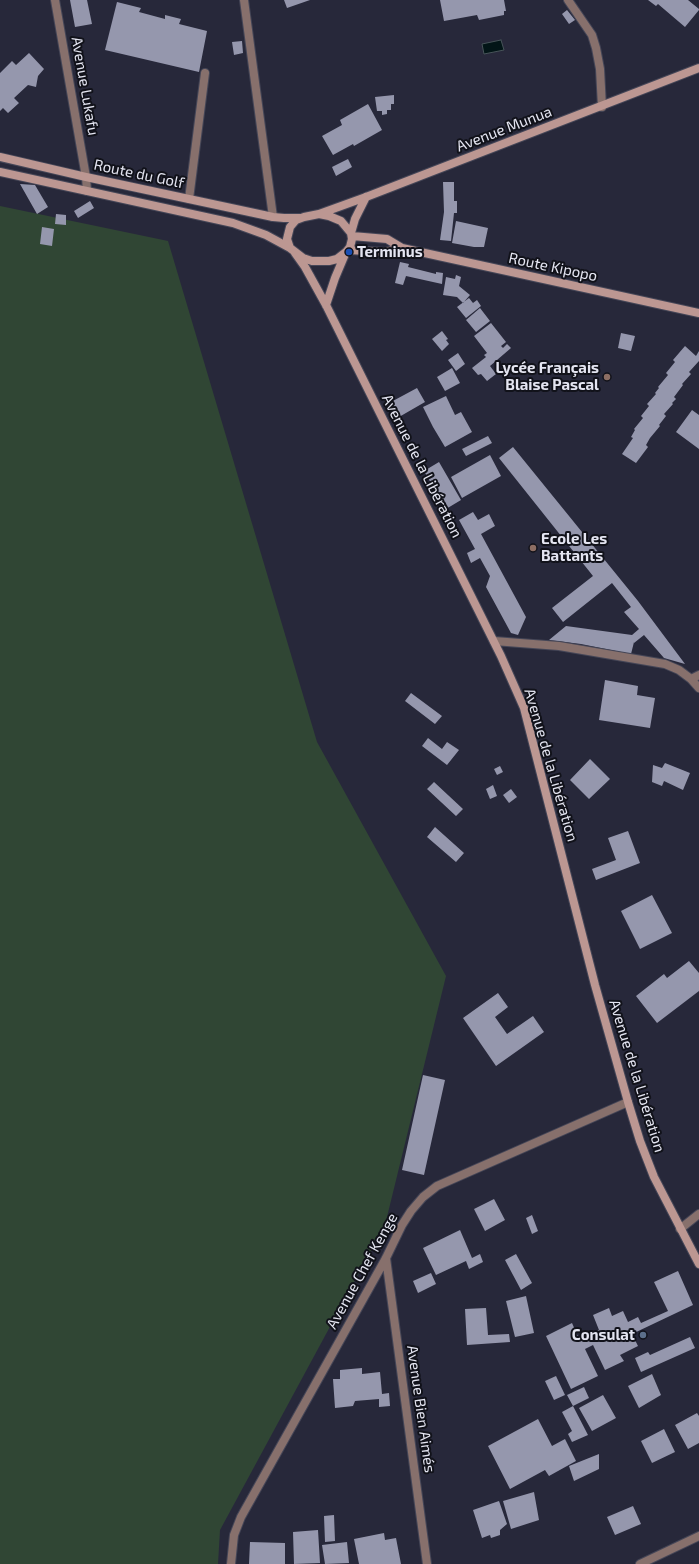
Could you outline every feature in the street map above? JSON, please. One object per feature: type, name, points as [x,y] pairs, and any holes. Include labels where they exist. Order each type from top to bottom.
[{"type":"main road","name":"Avenue Munua","points":[[315,215],[366,197],[699,68]]},
{"type":"main road","name":"Route du Golf","points":[[0,157],[273,217]]},
{"type":"main road","points":[[0,172],[234,223],[266,235],[308,260],[324,262],[337,259],[348,251]]},
{"type":"main road","points":[[326,305],[335,278],[351,243],[351,234],[355,219],[366,197]]},
{"type":"main road","points":[[273,217],[300,218],[315,215],[329,216],[338,219],[346,226],[351,234]]},
{"type":"main road","points":[[293,250],[287,239],[288,231],[293,223],[300,218]]},
{"type":"main road","name":"Route Kipopo","points":[[351,234],[387,239],[402,248],[699,313]]},
{"type":"main road","name":"Route Kipopo","points":[[348,251],[385,252],[402,248]]},
{"type":"main road","name":"Avenue de la Libération","points":[[293,250],[305,267],[326,305],[514,683],[524,708],[595,985],[640,1141],[654,1177],[699,1264]]},
{"type":"street","name":"Avenue Lukafu","points":[[55,0],[86,177],[87,191]]},
{"type":"street","points":[[244,0],[273,217]]},
{"type":"street","points":[[568,0],[592,35],[600,69],[602,106]]},
{"type":"street","points":[[189,199],[205,73]]},
{"type":"street","points":[[494,641],[559,646],[665,664],[679,670],[691,679],[699,688]]},
{"type":"street","points":[[691,679],[699,674]]},
{"type":"street","name":"Avenue Chef Kenge","points":[[231,1564],[234,1535],[241,1517],[386,1258],[402,1225],[423,1197],[437,1186],[628,1102]]},
{"type":"street","points":[[680,1228],[699,1214]]},
{"type":"street","name":"Avenue Bien Aimés","points":[[386,1258],[427,1564]]},
{"type":"street","points":[[640,1564],[699,1536]]},
{"type":"green space","points":[[0,206],[168,241],[317,742],[446,976],[385,1225],[220,1530],[218,1564],[0,1564]]},
{"type":"shaded area","points":[[501,40],[504,50],[484,54],[482,44]]},
{"type":"building","points":[[70,0],[87,0],[92,24],[75,27]]},
{"type":"building","points":[[284,0],[310,0],[287,8]]},
{"type":"building","points":[[440,0],[504,0],[506,11],[504,11],[504,15],[479,20],[477,15],[444,21]]},
{"type":"building","points":[[648,0],[688,0],[699,10],[685,27],[658,4],[656,6]]},
{"type":"building","points":[[117,2],[141,8],[139,12],[165,19],[165,15],[181,19],[179,24],[207,31],[199,72],[105,50]]},
{"type":"building","points":[[567,10],[575,20],[569,24],[562,14]]},
{"type":"building","points":[[242,41],[243,53],[234,55],[232,42]]},
{"type":"building","points":[[29,53],[44,69],[38,76],[36,87],[28,85],[14,98],[19,103],[8,113],[3,108],[0,111],[0,73],[12,61],[16,65]]},
{"type":"building","points":[[394,95],[394,104],[391,104],[391,110],[387,110],[387,114],[382,115],[382,111],[377,111],[375,97]]},
{"type":"building","points":[[368,104],[382,130],[354,146],[353,144],[333,155],[322,136],[342,125],[340,120]]},
{"type":"building","points":[[348,159],[352,167],[336,176],[332,167]]},
{"type":"building","points":[[443,182],[454,182],[454,201],[457,201],[457,213],[454,213],[451,241],[440,240],[444,212]]},
{"type":"building","points":[[20,184],[35,185],[48,207],[37,214]]},
{"type":"building","points":[[90,201],[94,208],[78,218],[74,211]]},
{"type":"building","points":[[56,214],[66,215],[66,225],[55,224]]},
{"type":"building","points":[[456,221],[488,228],[484,247],[474,247],[452,243]]},
{"type":"building","points":[[42,227],[54,229],[52,246],[40,244]]},
{"type":"building","points":[[400,262],[409,264],[408,267],[436,274],[436,272],[443,273],[442,284],[406,276],[403,285],[395,283]]},
{"type":"building","points":[[456,275],[461,277],[459,286],[470,295],[463,303],[457,297],[443,295],[446,277],[455,279]]},
{"type":"building","points":[[469,298],[473,303],[477,300],[481,306],[466,318],[457,307]]},
{"type":"building","points":[[480,308],[490,321],[476,332],[466,320]]},
{"type":"building","points":[[491,323],[506,342],[501,346],[503,348],[507,344],[511,348],[490,366],[496,374],[487,381],[481,374],[478,375],[472,368],[486,357],[484,355],[487,353],[474,336]]},
{"type":"building","points":[[442,331],[448,339],[446,340],[449,344],[442,351],[432,339]]},
{"type":"building","points":[[621,333],[635,336],[631,351],[618,348]]},
{"type":"building","points":[[685,346],[696,356],[699,351],[699,361],[689,372],[691,374],[682,384],[683,385],[674,397],[676,399],[664,414],[666,416],[650,438],[646,445],[648,447],[636,463],[622,454],[633,438],[631,437],[635,430],[634,429],[643,418],[641,416],[649,406],[647,404],[656,394],[655,393],[659,388],[658,387],[668,375],[666,373],[675,362],[673,360]]},
{"type":"building","points":[[458,353],[465,364],[456,371],[448,360]]},
{"type":"building","points":[[452,368],[460,383],[445,391],[437,377]]},
{"type":"building","points":[[417,388],[425,402],[399,417],[391,402]]},
{"type":"building","points":[[446,396],[455,415],[461,412],[472,432],[445,447],[423,407]]},
{"type":"building","points":[[692,410],[699,415],[699,449],[676,432]]},
{"type":"building","points":[[488,436],[492,443],[466,456],[462,449]]},
{"type":"building","points":[[513,447],[638,601],[685,664],[664,658],[644,635],[634,642],[631,654],[581,644],[549,640],[566,626],[632,635],[639,629],[624,612],[631,607],[612,583],[563,622],[552,608],[593,576],[499,458]]},
{"type":"building","points":[[490,455],[501,476],[462,498],[451,477]]},
{"type":"building","points":[[439,462],[461,500],[446,509],[424,471]]},
{"type":"building","points":[[473,512],[478,520],[489,514],[495,526],[481,534],[526,617],[518,635],[511,633],[486,587],[490,576],[480,558],[471,563],[467,553],[475,549],[459,520]]},
{"type":"building","points":[[605,680],[638,686],[637,695],[655,698],[650,728],[599,720]]},
{"type":"building","points":[[411,693],[442,716],[435,724],[405,701]]},
{"type":"building","points":[[428,738],[442,749],[447,742],[459,750],[447,765],[422,746]]},
{"type":"building","points":[[590,759],[610,779],[589,799],[570,780]]},
{"type":"building","points":[[665,763],[690,773],[683,790],[664,781],[662,786],[652,782],[653,765],[662,768]]},
{"type":"building","points":[[500,766],[503,772],[497,775],[494,769]]},
{"type":"building","points":[[434,782],[463,809],[456,816],[427,789]]},
{"type":"building","points":[[493,785],[497,796],[490,799],[486,789]]},
{"type":"building","points":[[511,789],[517,797],[509,803],[503,795]]},
{"type":"building","points":[[435,827],[464,853],[456,862],[427,837]]},
{"type":"building","points":[[628,831],[640,863],[596,880],[592,869],[616,860],[608,838]]},
{"type":"building","points":[[652,895],[672,933],[640,949],[621,911]]},
{"type":"building","points":[[689,961],[699,973],[699,991],[657,1023],[636,996],[664,974],[667,978]]},
{"type":"building","points":[[498,993],[508,1007],[495,1017],[507,1034],[533,1016],[544,1032],[496,1066],[463,1018]]},
{"type":"building","points":[[423,1075],[445,1080],[424,1175],[402,1170]]},
{"type":"building","points":[[494,1199],[505,1220],[485,1231],[474,1209]]},
{"type":"building","points":[[532,1215],[538,1231],[532,1234],[526,1218]]},
{"type":"building","points":[[460,1230],[472,1258],[480,1254],[483,1262],[469,1269],[466,1261],[436,1275],[423,1248]]},
{"type":"building","points":[[516,1254],[532,1283],[521,1290],[505,1260]]},
{"type":"building","points":[[678,1271],[693,1305],[632,1334],[638,1346],[620,1355],[624,1361],[605,1370],[593,1345],[585,1349],[598,1376],[571,1389],[546,1336],[572,1323],[579,1339],[599,1330],[593,1315],[609,1308],[612,1316],[623,1311],[628,1322],[638,1317],[641,1323],[668,1311],[654,1282]]},
{"type":"building","points":[[431,1273],[436,1284],[418,1293],[413,1281]]},
{"type":"building","points":[[526,1296],[534,1333],[515,1337],[506,1301]]},
{"type":"building","points":[[486,1308],[488,1335],[509,1334],[510,1342],[467,1345],[465,1309]]},
{"type":"building","points":[[690,1337],[695,1348],[641,1372],[635,1358],[648,1352],[650,1355]]},
{"type":"building","points":[[362,1368],[362,1374],[380,1372],[382,1394],[389,1393],[390,1406],[379,1407],[379,1399],[355,1401],[353,1406],[335,1408],[333,1379],[340,1379],[340,1370]]},
{"type":"building","points":[[652,1374],[661,1395],[639,1408],[628,1386]]},
{"type":"building","points":[[556,1376],[565,1395],[554,1400],[545,1381]]},
{"type":"building","points":[[584,1387],[589,1398],[573,1406],[567,1395]]},
{"type":"building","points":[[603,1395],[616,1418],[592,1431],[579,1408]]},
{"type":"building","points":[[573,1406],[588,1435],[572,1442],[568,1434],[572,1431],[562,1412]]},
{"type":"building","points":[[697,1413],[699,1416],[699,1443],[688,1449],[675,1425]]},
{"type":"building","points":[[538,1419],[552,1446],[565,1439],[576,1461],[549,1476],[545,1470],[510,1489],[488,1446]]},
{"type":"building","points":[[664,1429],[675,1452],[652,1463],[641,1441]]},
{"type":"building","points":[[599,1454],[599,1469],[574,1481],[569,1466]]},
{"type":"building","points":[[534,1492],[539,1520],[511,1529],[503,1501]]},
{"type":"building","points":[[499,1501],[507,1524],[500,1530],[500,1535],[491,1538],[490,1535],[482,1538],[473,1510]]},
{"type":"building","points":[[633,1506],[641,1524],[615,1535],[607,1517]]},
{"type":"building","points":[[334,1515],[335,1541],[325,1542],[324,1516]]},
{"type":"building","points":[[318,1530],[320,1563],[294,1564],[293,1532]]},
{"type":"building","points":[[384,1533],[385,1540],[396,1538],[401,1564],[359,1564],[354,1539]]},
{"type":"building","points":[[250,1542],[285,1543],[285,1564],[249,1564]]},
{"type":"building","points":[[347,1542],[349,1563],[325,1564],[322,1545]]},
{"type":"place","name":"Terminus","points":[[349,252]]},
{"type":"place","name":"Lycée Français Blaise Pascal","points":[[607,377]]},
{"type":"place","name":"Ecole Les Battants","points":[[533,548]]},
{"type":"place","name":"Consulat","points":[[643,1335]]}]
